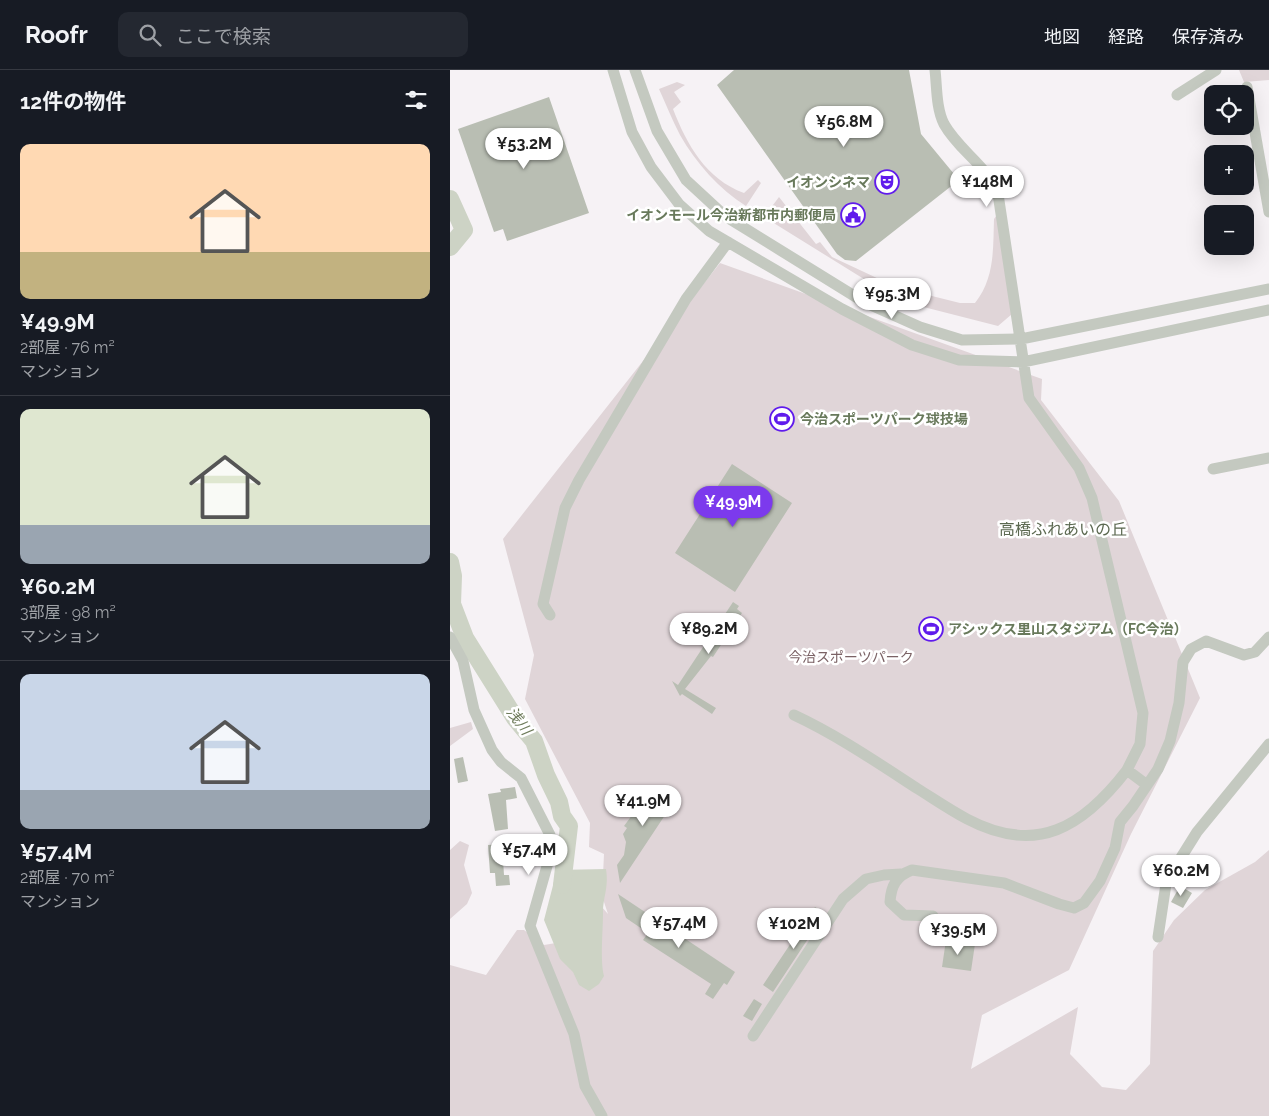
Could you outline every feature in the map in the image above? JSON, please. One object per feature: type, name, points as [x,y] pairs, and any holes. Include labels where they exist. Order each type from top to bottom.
[{"type":"street","points":[[613,70],[632,132],[651,167],[679,204],[709,231],[842,309],[912,345],[959,360],[1023,362],[1269,310]]},
{"type":"street","points":[[635,70],[657,131],[686,180],[724,216],[864,302],[920,328],[962,340],[1021,339],[1269,289]]},
{"type":"street","points":[[794,715],[836,738],[967,820],[1010,835],[1042,835],[1079,819],[1108,795],[1126,770],[1140,744],[1143,713],[1092,498],[1079,468],[1029,398],[998,194],[993,179],[955,139],[944,122],[938,100],[935,70]]},
{"type":"street","points":[[1177,96],[1216,70]]},
{"type":"street","points":[[1254,127],[1269,212]]},
{"type":"street","points":[[550,615],[544,604],[565,508],[579,480],[686,299],[728,242]]},
{"type":"street","points":[[1213,469],[1269,458]]},
{"type":"street","points":[[450,637],[463,661],[474,710],[492,750],[501,762],[521,778],[550,835],[551,852],[530,926],[571,1026],[585,1086],[602,1116]]},
{"type":"street","points":[[753,1036],[842,899],[866,879],[901,874],[912,870],[1004,883],[1074,908],[1084,904],[1100,881],[1115,848],[1120,822],[1158,769],[1170,741],[1179,702],[1183,662],[1191,649],[1206,641],[1244,656],[1255,652],[1269,638]]},
{"type":"street","points":[[1158,937],[1166,884],[1177,864],[1197,832],[1269,744]]},
{"type":"street","points":[[1126,770],[1147,785]]},
{"type":"street","points":[[901,874],[891,889],[890,902],[904,915],[933,916]]},
{"type":"green space","points":[[1239,70],[1269,70],[1269,80],[1244,82]]},
{"type":"green space","points":[[677,82],[685,85],[674,92],[681,102],[673,109],[692,148],[709,170],[731,187],[744,193],[758,180],[761,183],[746,206],[709,175],[693,156],[680,135],[659,89]]},
{"type":"green space","points":[[779,197],[816,244],[820,242],[832,257],[879,279],[916,292],[960,303],[975,303],[982,293],[990,273],[994,219],[999,212],[1012,314],[998,326],[908,303],[880,289],[764,217]]},
{"type":"green space","name":"今治スポーツパーク","points":[[720,263],[1042,379],[1041,400],[1119,501],[1200,698],[1131,834],[1069,970],[982,1015],[971,1069],[1078,1007],[1070,1054],[1102,1087],[1126,1090],[1150,1064],[1153,951],[1174,920],[1205,890],[1255,862],[1269,850],[1269,1116],[450,1116],[450,965],[486,975],[517,930],[524,930],[544,945],[562,942],[587,890],[608,914],[602,896],[604,854],[589,847],[590,823],[525,699],[534,655],[503,539]]},
{"type":"green space","points":[[471,722],[473,729],[450,746],[450,728]]},
{"type":"green space","points":[[460,841],[469,845],[464,865],[472,893],[467,904],[450,919],[450,850]]},
{"type":"shaded area","points":[[606,869],[607,881],[603,907],[602,945],[604,976],[599,984],[589,991],[579,985],[573,972],[560,959],[544,920],[557,870]]},
{"type":"building","points":[[734,70],[909,70],[921,134],[959,180],[856,261],[845,260],[837,254],[717,85]]},
{"type":"building","points":[[549,97],[589,213],[507,241],[503,229],[494,232],[458,129]]},
{"type":"building","points":[[732,464],[792,503],[735,592],[675,553]]},
{"type":"building","points":[[733,602],[739,606],[737,609],[742,613],[713,657],[711,656],[685,689],[716,708],[712,714],[682,694],[680,696],[672,681],[678,685]]},
{"type":"building","points":[[463,757],[468,781],[458,783],[454,759]]},
{"type":"building","points":[[515,787],[517,798],[506,800],[508,829],[495,831],[488,794],[501,792],[500,789]]},
{"type":"building","points":[[661,790],[675,800],[620,883],[617,865],[624,855],[626,842],[623,834],[627,828],[624,826],[650,791]]},
{"type":"building","points":[[519,843],[520,859],[503,860],[504,875],[509,875],[510,885],[496,886],[495,873],[490,873],[488,845]]},
{"type":"building","points":[[1180,886],[1192,893],[1183,908],[1171,902]]},
{"type":"building","points":[[618,894],[735,972],[727,985],[724,983],[713,999],[705,994],[711,984],[643,940],[648,933],[626,918]]},
{"type":"building","points":[[815,907],[825,913],[773,992],[763,985]]},
{"type":"building","points":[[946,940],[975,944],[971,971],[942,967]]},
{"type":"building","points":[[754,999],[762,1004],[752,1021],[743,1016]]},
{"type":"waterway","name":"浅川","points":[[450,199],[464,230],[450,247]]},
{"type":"waterway","name":"浅川","points":[[450,562],[453,576],[452,604],[465,638],[515,718],[534,741],[546,775],[559,802],[562,816],[569,826],[562,885]]},
{"type":"place","name":"イオンシネマ","points":[[887,182]]},
{"type":"place","name":"イオンモール今治新都市内郵便局","points":[[853,215]]},
{"type":"place","name":"今治スポーツパーク球技場","points":[[782,419]]},
{"type":"place","name":"アシックス里山スタジアム（FC今治）","points":[[931,629]]},
{"type":"district","name":"高橋ふれあいの丘","points":[[1063,529]]}]
